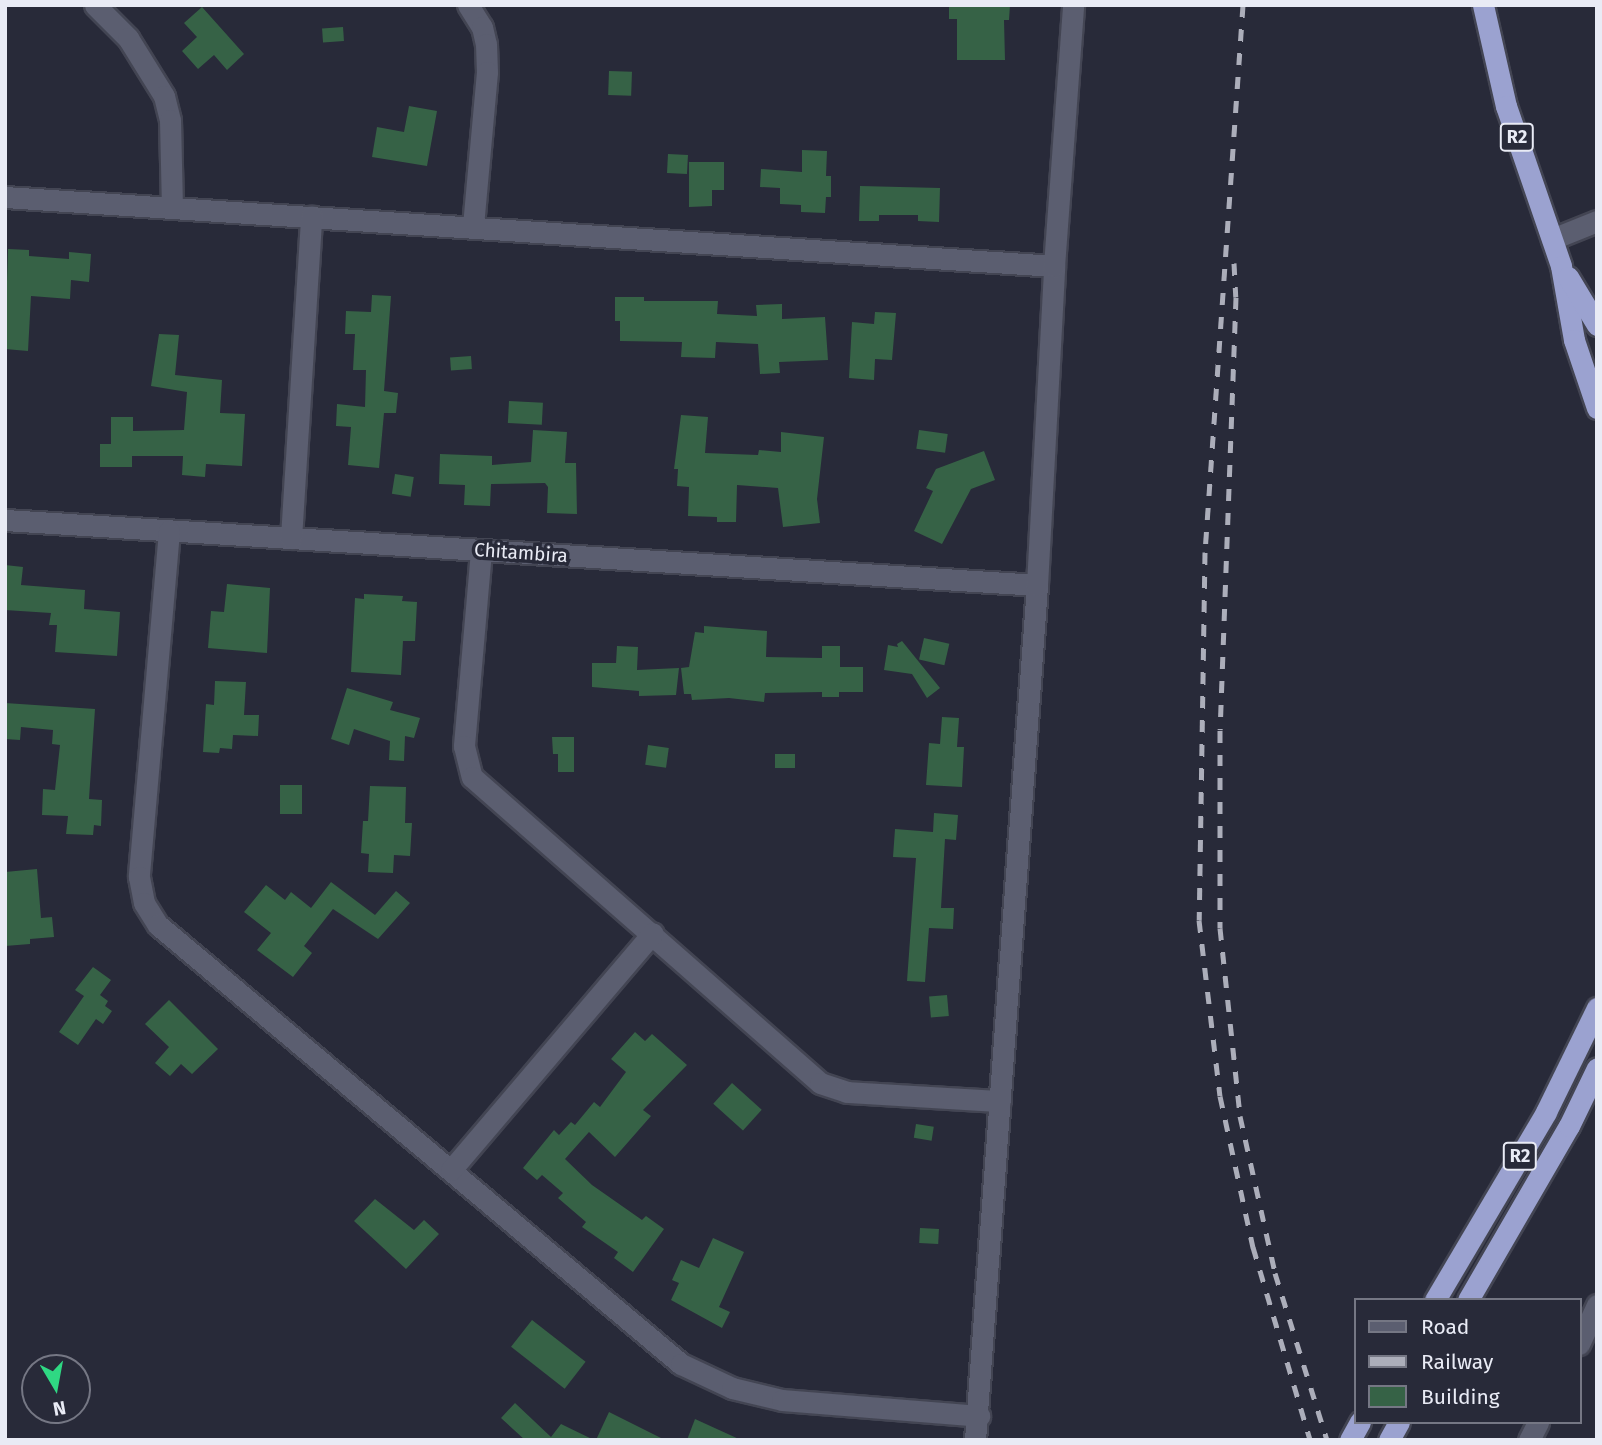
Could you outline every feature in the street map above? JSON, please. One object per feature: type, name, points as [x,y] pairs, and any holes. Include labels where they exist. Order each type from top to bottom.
[{"type":"highway","name":"R2","points":[[1483,5],[1506,106],[1561,266],[1574,340],[1597,408]]},
{"type":"highway","name":"R2","points":[[1561,266],[1597,325]]},
{"type":"highway","name":"R2","points":[[1437,1298],[1546,1112],[1597,1008]]},
{"type":"highway","name":"R2","points":[[1469,1298],[1569,1126],[1597,1068]]},
{"type":"highway","points":[[1389,1440],[1398,1424]]},
{"type":"street","points":[[95,5],[128,38],[164,96],[170,120],[172,208]]},
{"type":"street","points":[[468,5],[481,27],[486,44],[487,72],[474,227]]},
{"type":"street","points":[[975,1440],[979,1416],[1037,585],[1054,266],[1073,5]]},
{"type":"street","points":[[5,197],[1054,266]]},
{"type":"street","points":[[291,538],[311,217]]},
{"type":"street","points":[[1552,239],[1597,221]]},
{"type":"street","name":"Chitambira","points":[[5,520],[1037,585]]},
{"type":"street","points":[[169,531],[139,877],[144,903],[158,925],[681,1364],[732,1388],[782,1400],[979,1416]]},
{"type":"street","points":[[481,551],[464,746],[472,777],[653,933],[820,1083],[847,1092],[1000,1101]]},
{"type":"street","points":[[452,1170],[653,933]]},
{"type":"street","points":[[1581,1340],[1597,1306]]},
{"type":"street","points":[[1529,1440],[1537,1424]]},
{"type":"building","points":[[949,5],[1010,5],[1009,20],[1004,20],[1005,60],[957,60],[957,19],[949,19]]},
{"type":"building","points":[[202,7],[244,54],[227,70],[214,55],[198,69],[182,51],[197,37],[184,23]]},
{"type":"building","points":[[343,27],[344,41],[323,42],[322,28]]},
{"type":"building","points":[[609,71],[632,72],[631,96],[608,95]]},
{"type":"building","points":[[409,106],[437,111],[427,166],[372,157],[377,127],[404,132]]},
{"type":"building","points":[[802,150],[827,151],[826,176],[831,176],[831,197],[826,197],[825,213],[801,212],[801,205],[780,204],[780,188],[760,187],[761,169],[802,172]]},
{"type":"building","points":[[668,154],[688,155],[687,174],[667,173]]},
{"type":"building","points":[[689,162],[724,162],[724,190],[712,190],[712,206],[689,207]]},
{"type":"building","points":[[860,186],[940,188],[939,222],[918,221],[918,215],[879,215],[879,221],[859,221]]},
{"type":"building","points":[[8,249],[29,250],[29,256],[69,259],[69,252],[91,254],[89,282],[71,280],[70,299],[31,296],[28,351],[5,349]]},
{"type":"building","points":[[372,295],[391,296],[384,391],[398,393],[396,413],[384,413],[379,468],[348,465],[351,427],[336,426],[337,404],[365,407],[366,370],[353,370],[355,334],[345,334],[346,311],[371,312]]},
{"type":"building","points":[[615,297],[644,297],[644,301],[718,301],[717,314],[757,316],[756,305],[782,304],[782,319],[825,317],[828,360],[779,362],[780,373],[760,374],[758,344],[716,342],[715,358],[681,357],[682,342],[620,341],[620,321],[615,321]]},
{"type":"building","points":[[875,312],[896,313],[892,360],[875,359],[874,380],[849,378],[852,322],[874,324]]},
{"type":"building","points":[[159,334],[179,335],[175,375],[222,380],[220,413],[245,414],[242,466],[206,464],[205,477],[182,475],[183,456],[132,456],[132,467],[100,467],[100,444],[111,444],[111,417],[133,417],[133,431],[184,430],[187,392],[151,386]]},
{"type":"building","points":[[471,356],[472,369],[451,370],[450,357]]},
{"type":"building","points":[[509,401],[543,403],[542,425],[508,423]]},
{"type":"building","points":[[681,415],[708,417],[705,453],[758,455],[759,450],[781,452],[781,432],[824,437],[817,499],[820,523],[783,527],[778,488],[737,485],[736,522],[717,522],[717,517],[688,516],[689,487],[677,486],[678,469],[674,469]]},
{"type":"building","points":[[533,430],[567,432],[565,463],[576,463],[577,514],[547,513],[548,487],[545,483],[491,484],[490,506],[464,505],[465,485],[439,484],[440,454],[492,456],[492,465],[531,462]]},
{"type":"building","points":[[919,430],[948,434],[945,453],[916,449]]},
{"type":"building","points":[[984,451],[995,480],[971,489],[942,544],[914,531],[933,491],[926,488],[936,469]]},
{"type":"building","points":[[395,474],[414,477],[411,497],[392,494]]},
{"type":"building","points":[[5,565],[23,567],[21,585],[85,590],[84,609],[120,612],[117,656],[55,652],[57,625],[49,625],[51,613],[5,610]]},
{"type":"building","points":[[227,584],[270,588],[267,653],[208,648],[211,611],[224,612]]},
{"type":"building","points":[[364,594],[403,596],[402,601],[417,602],[415,641],[403,641],[401,675],[351,672],[355,598],[364,599]]},
{"type":"building","points":[[704,626],[767,631],[766,657],[822,658],[822,646],[840,646],[840,667],[863,667],[863,692],[839,692],[839,697],[822,697],[822,692],[765,693],[764,702],[729,698],[692,700],[691,694],[684,694],[681,668],[689,667],[695,632],[704,633]]},
{"type":"building","points":[[924,638],[949,644],[944,665],[919,659]]},
{"type":"building","points":[[902,641],[940,688],[927,698],[912,674],[884,670],[888,645],[898,647],[897,644]]},
{"type":"building","points":[[617,646],[638,647],[637,670],[679,668],[676,695],[639,696],[639,691],[592,687],[592,663],[616,663]]},
{"type":"building","points":[[215,681],[246,682],[244,715],[259,715],[258,736],[233,735],[232,749],[220,748],[219,753],[203,752],[206,704],[214,705]]},
{"type":"building","points":[[347,688],[393,702],[390,710],[420,718],[414,738],[405,736],[404,761],[389,760],[390,741],[354,729],[349,745],[331,739]]},
{"type":"building","points":[[5,703],[95,709],[89,799],[102,800],[101,826],[94,825],[93,835],[66,834],[68,816],[42,815],[43,789],[55,790],[60,745],[52,744],[53,730],[21,727],[20,740],[5,739]]},
{"type":"building","points":[[942,717],[959,718],[957,747],[964,747],[962,787],[926,785],[929,743],[940,744]]},
{"type":"building","points":[[552,737],[574,737],[574,772],[558,772],[558,754],[553,754]]},
{"type":"building","points":[[648,745],[669,748],[666,768],[645,765]]},
{"type":"building","points":[[775,754],[795,754],[795,768],[775,768]]},
{"type":"building","points":[[280,785],[302,785],[302,814],[280,814]]},
{"type":"building","points":[[370,786],[406,787],[405,823],[412,823],[410,856],[394,855],[393,873],[368,872],[369,854],[361,853],[363,821],[368,821]]},
{"type":"building","points":[[934,813],[958,815],[956,840],[945,839],[941,908],[954,908],[953,929],[929,928],[925,982],[907,981],[916,858],[893,857],[895,829],[933,832]]},
{"type":"building","points":[[37,869],[41,918],[52,917],[54,937],[30,939],[30,944],[5,946],[5,872]]},
{"type":"building","points":[[331,882],[375,915],[396,891],[410,903],[378,939],[333,909],[304,946],[312,953],[293,977],[257,950],[271,933],[244,912],[266,885],[285,900],[291,892],[311,908]]},
{"type":"building","points":[[93,967],[111,980],[100,995],[108,1001],[105,1006],[112,1011],[103,1024],[96,1019],[78,1045],[59,1032],[84,996],[75,990]]},
{"type":"building","points":[[947,995],[949,1016],[931,1017],[929,997]]},
{"type":"building","points":[[169,1000],[218,1049],[192,1074],[181,1064],[170,1076],[155,1063],[169,1047],[145,1024]]},
{"type":"building","points":[[635,1032],[645,1041],[652,1034],[687,1065],[643,1110],[651,1116],[615,1157],[589,1132],[565,1159],[592,1185],[642,1220],[646,1216],[664,1229],[633,1272],[614,1258],[618,1252],[582,1227],[586,1222],[558,1198],[563,1193],[542,1175],[537,1180],[523,1168],[554,1130],[559,1135],[571,1122],[575,1125],[594,1102],[600,1107],[626,1072],[611,1059]]},
{"type":"building","points":[[732,1083],[762,1110],[743,1131],[713,1104]]},
{"type":"building","points":[[916,1124],[934,1127],[932,1141],[914,1138]]},
{"type":"building","points":[[375,1199],[414,1230],[424,1220],[439,1234],[406,1269],[354,1221]]},
{"type":"building","points":[[920,1228],[939,1229],[938,1244],[919,1243]]},
{"type":"building","points":[[713,1238],[744,1252],[719,1307],[730,1312],[722,1328],[671,1300],[679,1283],[672,1280],[681,1260],[699,1268]]},
{"type":"building","points":[[532,1320],[586,1362],[565,1389],[511,1347]]},
{"type":"building","points":[[515,1403],[551,1437],[561,1424],[594,1440],[525,1440],[501,1418]]},
{"type":"building","points":[[609,1412],[665,1440],[596,1440]]},
{"type":"building","points":[[695,1419],[741,1440],[687,1440]]},
{"type":"railway","points":[[1243,5],[1205,552],[1199,920],[1220,1096],[1253,1247],[1310,1440]]},
{"type":"railway","points":[[1234,263],[1236,297],[1220,730],[1220,928],[1240,1116],[1275,1273],[1327,1440]]}]
